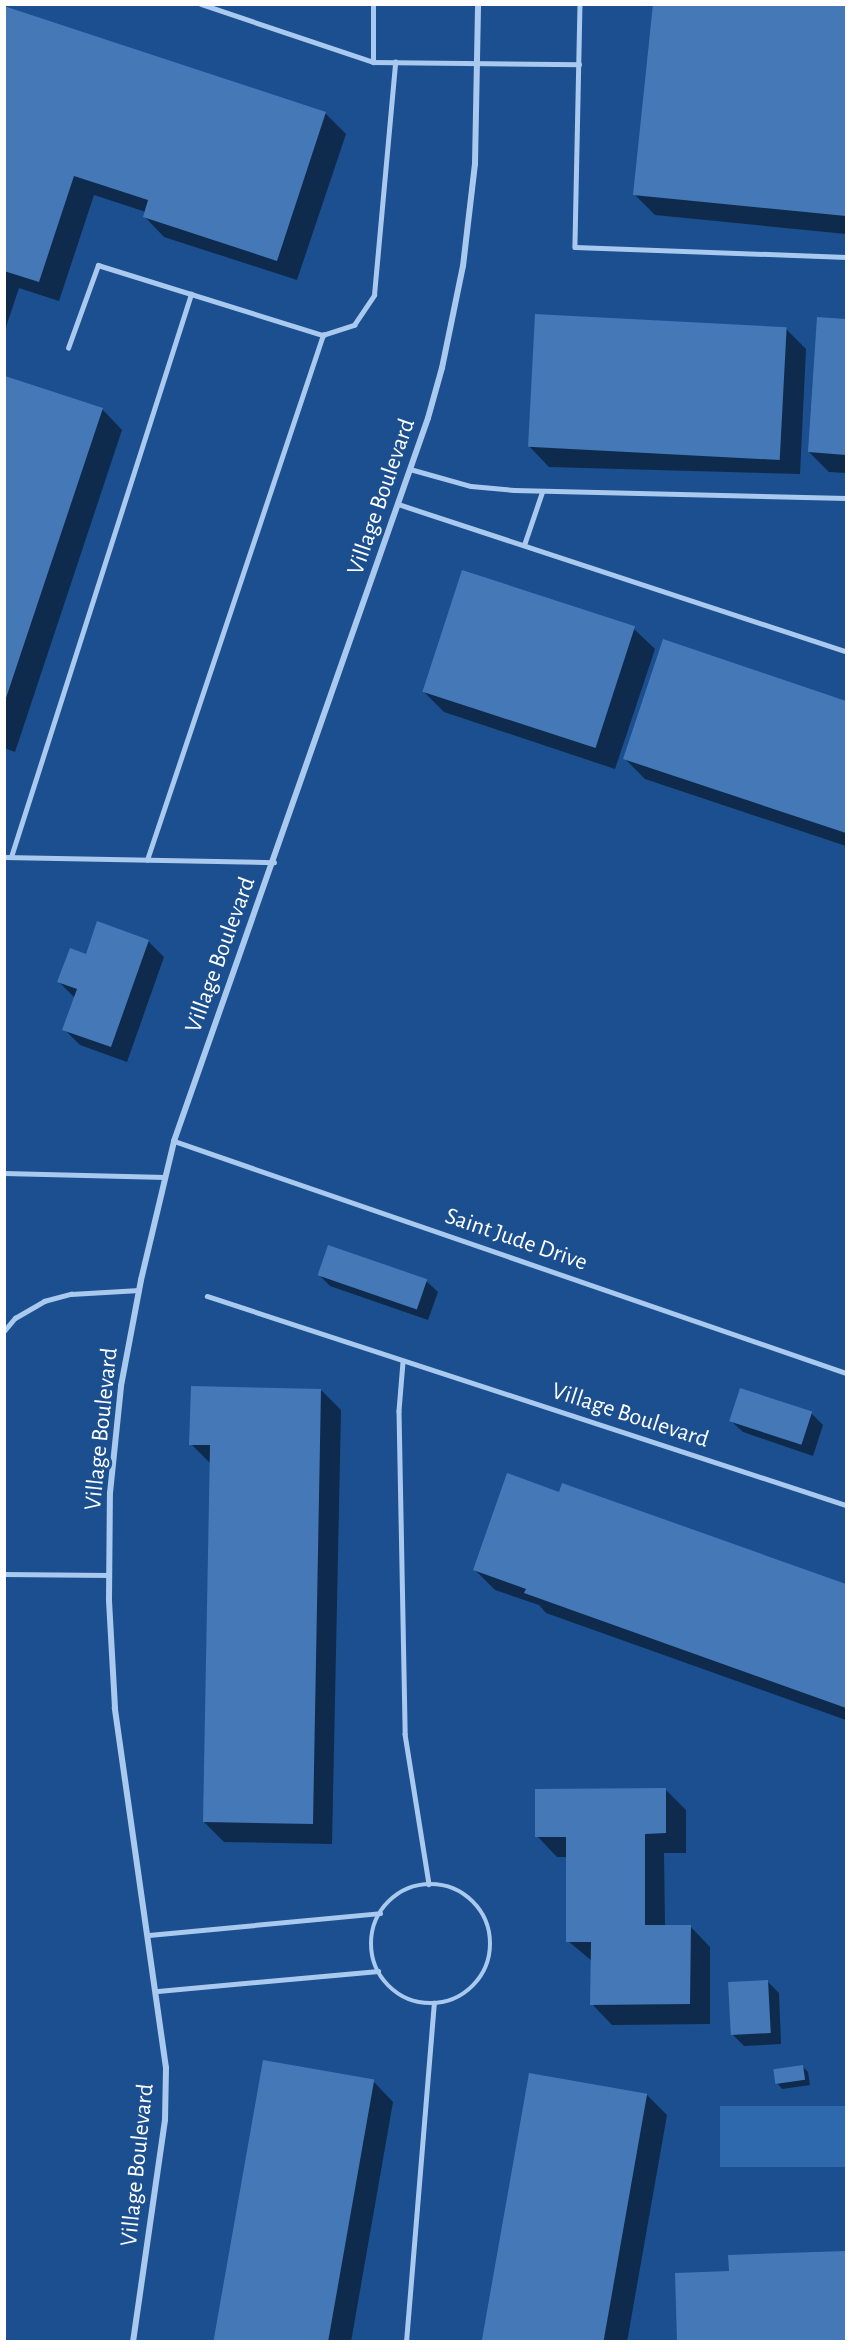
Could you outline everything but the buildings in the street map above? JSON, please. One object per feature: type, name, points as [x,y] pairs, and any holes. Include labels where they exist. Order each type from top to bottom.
[{"type":"street","name":"Village Boulevard","points":[[133,2342],[165,2120],[166,2068],[158,1991],[115,1708],[109,1575],[110,1493],[121,1386],[139,1290],[174,1141],[274,862],[410,469],[442,368],[463,266],[475,164],[478,4]]},
{"type":"lane","points":[[201,4],[373,62],[579,64]]},
{"type":"lane","points":[[373,4],[373,62]]},
{"type":"lane","points":[[580,4],[575,247],[846,257]]},
{"type":"lane","points":[[68,348],[98,265],[323,335],[354,324],[374,295],[395,62]]},
{"type":"lane","points":[[11,857],[191,294]]},
{"type":"lane","points":[[147,860],[323,335]]},
{"type":"lane","points":[[410,469],[471,486],[542,492],[846,498]]},
{"type":"lane","points":[[525,545],[542,492]]},
{"type":"lane","points":[[398,504],[846,651]]},
{"type":"lane","points":[[4,857],[274,862]]},
{"type":"lane","name":"Saint Jude Drive","points":[[174,1141],[846,1373]]},
{"type":"lane","points":[[4,1173],[165,1178]]},
{"type":"lane","points":[[4,1331],[15,1318],[44,1301],[71,1294],[139,1290]]},
{"type":"lane","name":"Village Boulevard","points":[[207,1296],[846,1505]]},
{"type":"lane","points":[[403,1362],[399,1412],[405,1734],[429,1884]]},
{"type":"lane","points":[[4,1574],[109,1575]]},
{"type":"lane","points":[[429,1884],[448,1886],[466,1895],[480,1908],[492,1946],[478,1982],[463,1995],[434,2003],[405,1999],[389,1988],[378,1971],[372,1952],[372,1932],[380,1913],[393,1898],[410,1887],[429,1884]]},
{"type":"lane","points":[[149,1935],[380,1913]]},
{"type":"lane","points":[[158,1991],[378,1971]]},
{"type":"lane","points":[[406,2342],[434,2003]]},
{"type":"shaded area","points":[[720,2106],[846,2106],[846,2167],[720,2167]]}]
